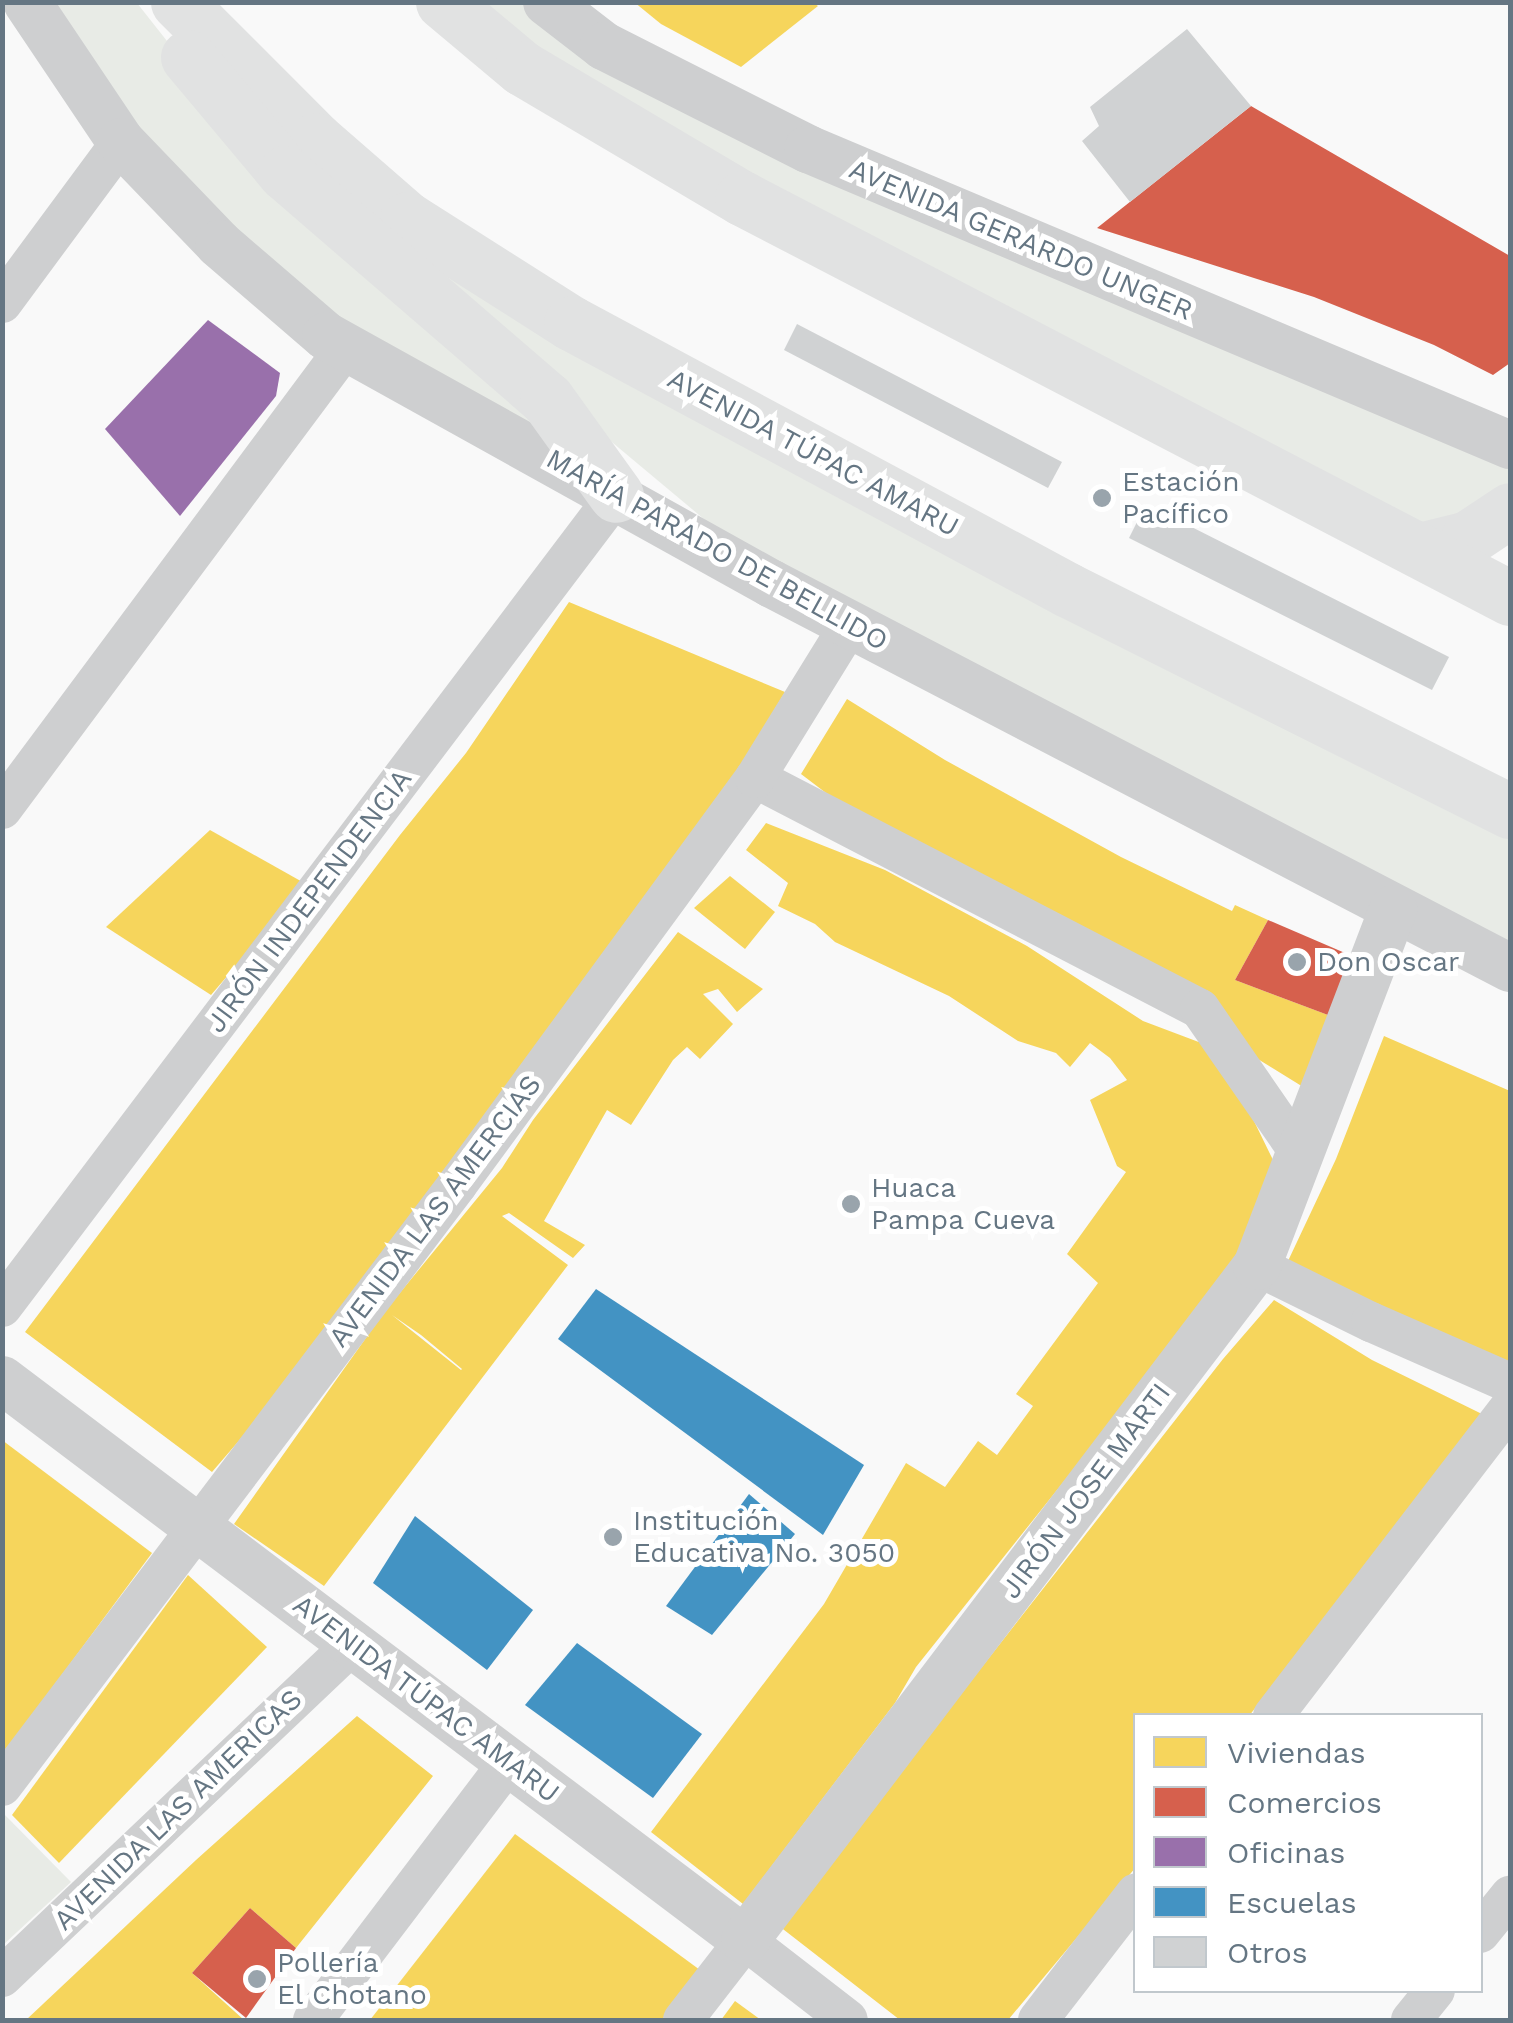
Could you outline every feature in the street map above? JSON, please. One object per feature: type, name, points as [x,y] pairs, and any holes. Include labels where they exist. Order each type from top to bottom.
[{"type":"main road","points":[[146,2],[285,173],[546,399],[616,495]]},
{"type":"main road","name":"AVENIDA TÚPAC AMARU","points":[[178,2],[316,140],[408,219],[571,323],[1068,590],[1510,811]]},
{"type":"main road","points":[[443,2],[522,68],[742,198],[1510,595]]},
{"type":"main road","points":[[1420,550],[1468,538],[1510,510]]},
{"type":"main road","points":[[1510,519],[1502,536],[1498,564],[1510,595]]},
{"type":"street","name":"MARÍA PARADO DE BELLIDO","points":[[27,2],[121,142],[219,244],[326,336],[850,624],[1510,968]]},
{"type":"street","name":"AVENIDA GERARDO UNGER","points":[[547,2],[604,46],[808,149],[1510,445]]},
{"type":"street","points":[[2,303],[121,142]]},
{"type":"street","points":[[2,809],[346,348]]},
{"type":"street","name":"JIRÓN INDEPENDENCIA","points":[[2,1306],[616,495]]},
{"type":"street","name":"AVENIDA LAS AMERCIAS","points":[[2,1786],[457,1185],[756,778],[850,624]]},
{"type":"street","points":[[756,778],[1200,1009],[1298,1152]]},
{"type":"street","name":"JIRÓN JOSE MARTI","points":[[684,2020],[1257,1266],[1393,909]]},
{"type":"street","points":[[1257,1266],[1371,1322],[1510,1382]]},
{"type":"street","name":"AVENIDA TÚPAC AMARU","points":[[2,1380],[848,2020]]},
{"type":"street","points":[[1274,1713],[1510,1406]]},
{"type":"street","name":"AVENIDA LAS AMERICAS","points":[[2,1977],[354,1643]]},
{"type":"street","points":[[313,2020],[509,1762]]},
{"type":"street","points":[[1483,1930],[1510,1896]]},
{"type":"street","points":[[1038,2020],[1133,1898]]},
{"type":"street","points":[[1412,2020],[1433,1993]]},
{"type":"shaded area","points":[[35,3],[137,3],[193,74],[684,527],[349,340],[225,237]]},
{"type":"shaded area","points":[[454,3],[538,3],[1510,452],[1510,500],[1450,537],[794,219]]},
{"type":"shaded area","points":[[401,223],[1510,819],[1510,957],[772,576],[411,274]]},
{"type":"shaded area","points":[[3,1813],[71,1882],[3,1945]]},
{"type":"building: Viviendas","points":[[634,2],[812,2],[818,6],[741,67],[661,24]]},
{"type":"building: Viviendas","points":[[569,602],[785,692],[717,806],[299,1371],[212,1472],[25,1332],[466,753]]},
{"type":"building: Viviendas","points":[[847,699],[945,760],[1121,857],[1232,911],[1235,905],[1268,920],[1235,980],[1336,1018],[1308,1090],[801,774]]},
{"type":"building: Viviendas","points":[[766,823],[885,870],[1027,946],[1143,1021],[1204,1044],[1253,1119],[1273,1160],[1266,1217],[1132,1396],[916,1667],[895,1703],[743,1904],[651,1832],[824,1604],[906,1463],[945,1487],[978,1441],[997,1455],[1033,1406],[1016,1394],[1098,1283],[1067,1254],[1126,1172],[1117,1166],[1090,1100],[1127,1080],[1110,1058],[1090,1043],[1070,1067],[1056,1053],[1018,1041],[949,996],[835,942],[815,924],[778,906],[788,883],[746,850]]},
{"type":"building: Viviendas","points":[[210,830],[306,884],[211,995],[106,927]]},
{"type":"building: Viviendas","points":[[730,876],[775,912],[745,949],[694,908]]},
{"type":"building: Viviendas","points":[[678,932],[763,989],[737,1012],[718,989],[703,994],[733,1024],[700,1059],[687,1047],[673,1060],[631,1125],[607,1110],[544,1221],[585,1245],[573,1258],[509,1213],[502,1216],[568,1265],[324,1586],[234,1524],[385,1311],[502,1168],[533,1120]],"holes":[[[392,1315],[421,1335],[462,1369]]]},
{"type":"building: Viviendas","points":[[1384,1036],[1510,1091],[1510,1368],[1288,1261],[1336,1159]]},
{"type":"building: Viviendas","points":[[1274,1300],[1372,1360],[1482,1414],[1251,1713],[1133,1713],[1133,1871],[1008,2020],[900,2020],[779,1926],[1223,1359]]},
{"type":"building: Viviendas","points":[[2,1440],[152,1553],[2,1756]]},
{"type":"building: Viviendas","points":[[188,1575],[267,1647],[59,1863],[12,1815]]},
{"type":"building: Viviendas","points":[[357,1716],[433,1776],[296,1948],[250,1908],[192,1973],[244,2020],[26,2020],[196,1860]]},
{"type":"building: Viviendas","points":[[515,1834],[700,1970],[662,2020],[370,2020]]},
{"type":"building: Viviendas","points":[[735,2001],[761,2020],[721,2020]]},
{"type":"building: Comercios","points":[[1251,106],[1510,256],[1510,363],[1493,375],[1434,345],[1314,297],[1097,228]]},
{"type":"building: Comercios","name":"Don Oscar","points":[[1268,920],[1345,953],[1354,970],[1336,1018],[1235,980]]},
{"type":"building: Comercios","points":[[250,1908],[296,1948],[246,2018],[192,1973]]},
{"type":"building: Oficinas","points":[[208,320],[280,373],[276,396],[180,516],[105,429]]},
{"type":"building: Escuelas","points":[[596,1289],[864,1465],[823,1535],[558,1339]]},
{"type":"building: Escuelas","points":[[749,1494],[795,1534],[712,1635],[666,1606]]},
{"type":"building: Escuelas","points":[[415,1516],[533,1610],[487,1670],[373,1583]]},
{"type":"building: Escuelas","points":[[577,1643],[702,1734],[653,1798],[525,1705]]},
{"type":"building: Otros","points":[[1187,29],[1251,106],[1130,202],[1082,141],[1099,126],[1090,107]]},
{"type":"building: Otros","points":[[797,324],[1062,462],[1048,488],[784,350]]},
{"type":"building: Otros","points":[[1146,504],[1449,657],[1432,690],[1129,538]]},
{"type":"place","name":"Estación Pacífico","points":[[1102,498]]},
{"type":"place","name":"Don Oscar","points":[[1297,962]]},
{"type":"place","name":"Huaca Pampa Cueva","points":[[851,1204]]},
{"type":"place","name":"Institución Educativa No. 3050","points":[[613,1537]]},
{"type":"place","name":"Pollería El Chotano","points":[[257,1979]]}]
